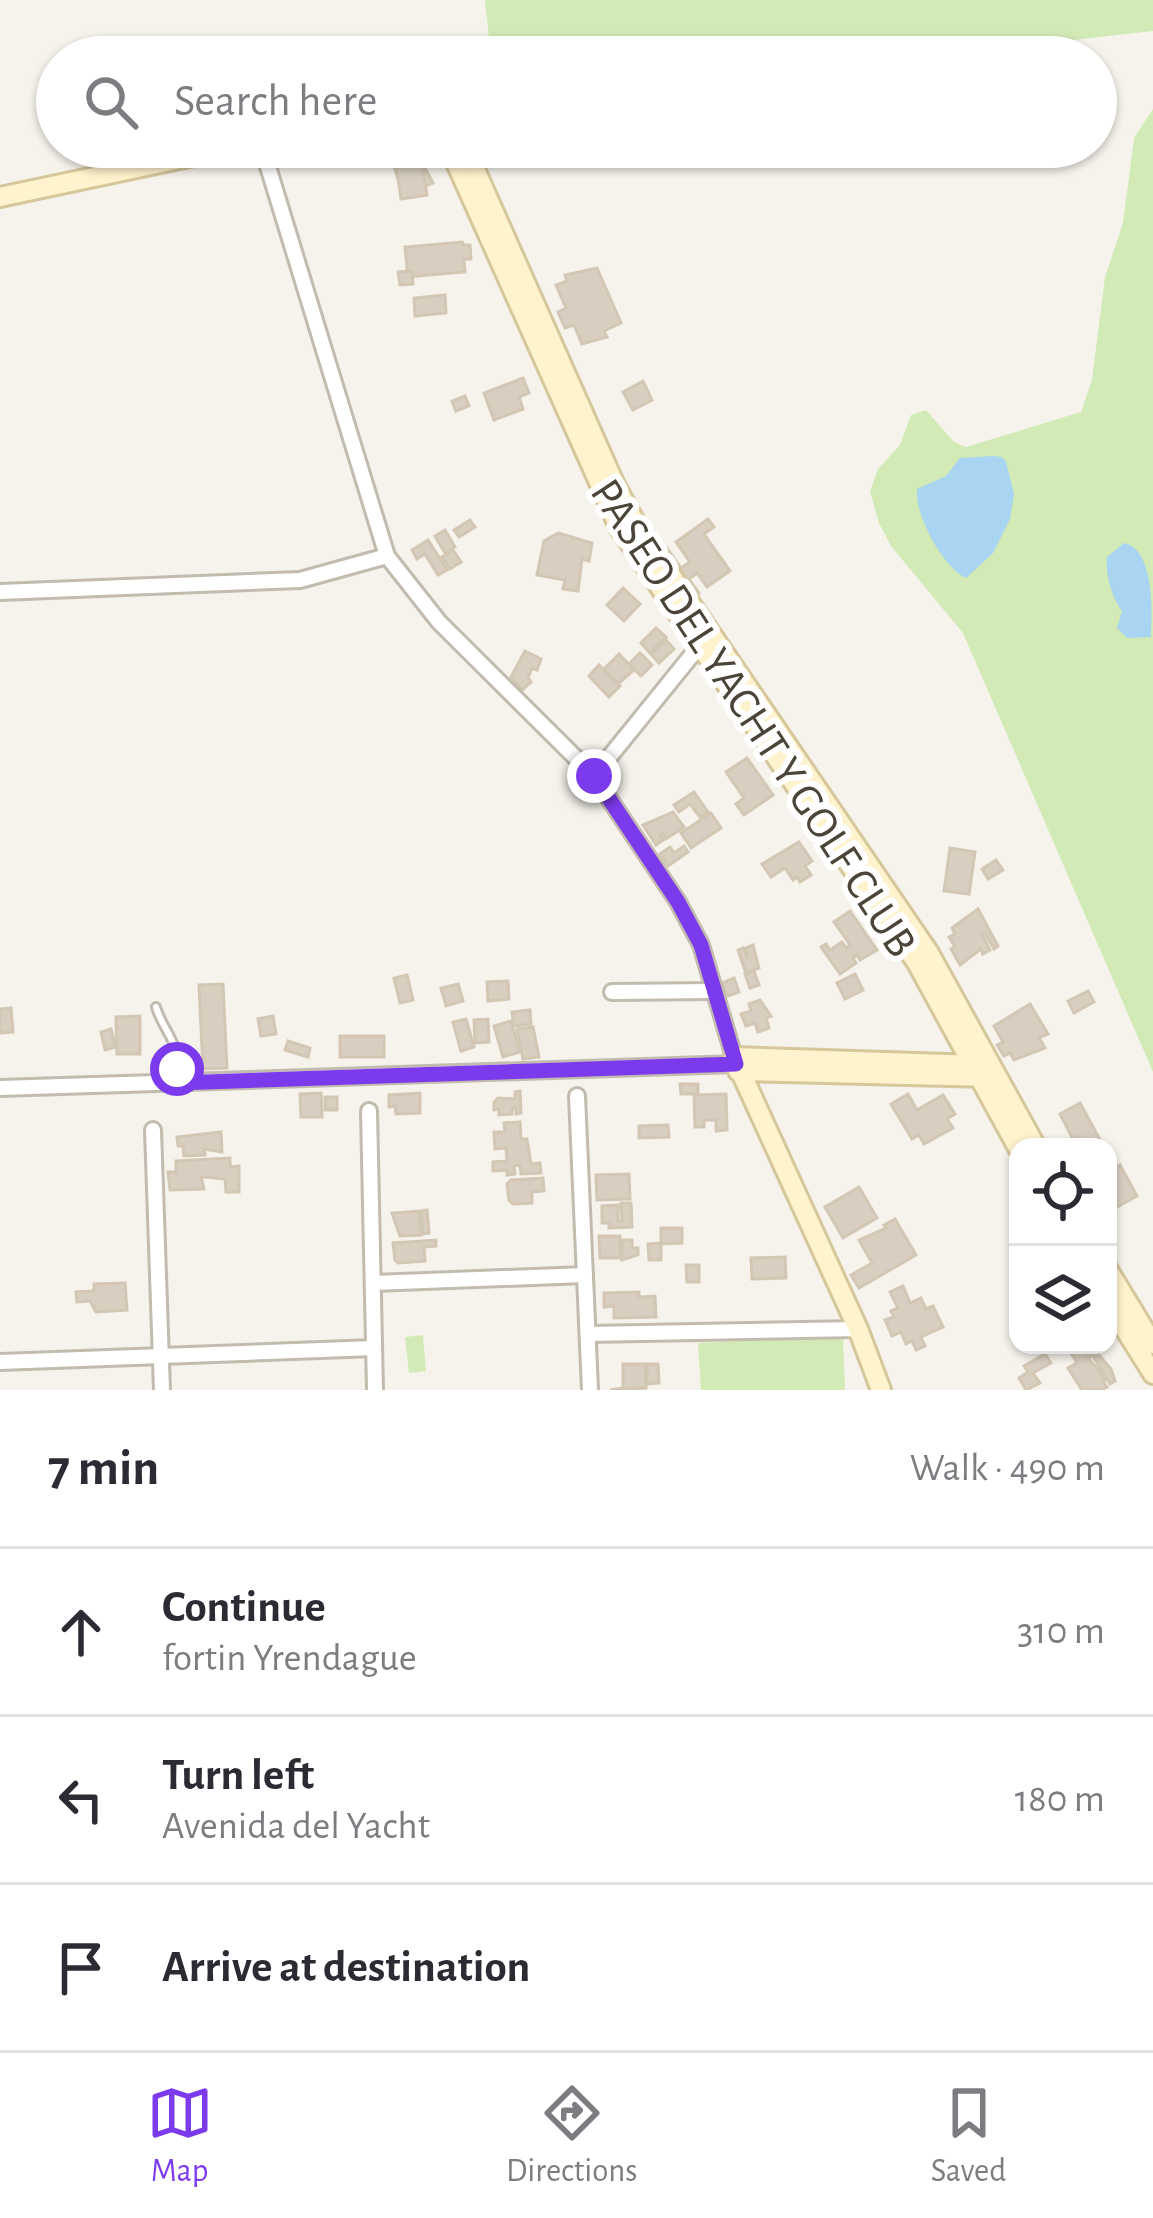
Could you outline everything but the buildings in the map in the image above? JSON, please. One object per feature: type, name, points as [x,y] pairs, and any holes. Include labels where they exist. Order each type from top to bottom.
[{"type":"main road","points":[[0,196],[135,168]]},
{"type":"main road","name":"PASEO DEL YACHT Y GOLF CLUB","points":[[458,168],[609,508],[704,640],[1030,1138]]},
{"type":"main road","name":"PASEO DEL YACHT Y GOLF CLUB","points":[[474,168],[614,485],[704,640]]},
{"type":"main road","points":[[881,1390],[858,1329],[736,1064],[985,1071]]},
{"type":"main road","name":"PASEO DEL YACHT Y GOLF CLUB","points":[[985,1071],[1014,1138]]},
{"type":"main road","points":[[1117,1285],[1153,1344]]},
{"type":"main road","points":[[1117,1316],[1153,1374]]},
{"type":"street","points":[[0,1088],[176,1071],[736,1064],[701,945],[594,776],[439,622],[387,556],[268,168]]},
{"type":"street","points":[[0,592],[299,580],[387,556]]},
{"type":"street","points":[[594,776],[704,640]]},
{"type":"street","points":[[612,992],[714,992]]},
{"type":"street","points":[[577,1096],[590,1390]]},
{"type":"street","points":[[369,1111],[375,1390]]},
{"type":"street","points":[[153,1130],[162,1390]]},
{"type":"street","points":[[373,1283],[585,1275]]},
{"type":"street","points":[[588,1334],[858,1329]]},
{"type":"street","points":[[0,1362],[374,1348]]},
{"type":"lane","points":[[156,1007],[173,1039],[176,1071]]},
{"type":"green space","points":[[485,0],[1153,0],[1153,31],[1109,36],[489,36]]},
{"type":"green space","points":[[1153,109],[1153,1072],[963,633],[891,546],[870,491],[878,469],[900,445],[911,415],[926,410],[954,442],[966,447],[1081,412],[1092,380],[1105,277],[1123,223],[1134,138]]},
{"type":"green space","points":[[423,1335],[426,1371],[409,1373],[405,1337]]},
{"type":"green space","points":[[843,1336],[845,1390],[701,1390],[698,1343]]},
{"type":"water","points":[[993,456],[1006,462],[1014,494],[1010,519],[993,553],[966,578],[932,540],[920,512],[917,489],[946,476],[960,458]]},
{"type":"water","points":[[1124,543],[1134,548],[1146,567],[1151,637],[1127,638],[1117,628],[1122,611],[1110,585],[1107,557]]},
{"type":"route","points":[[177,1069],[176,1083],[736,1064],[701,945],[594,776]]}]
